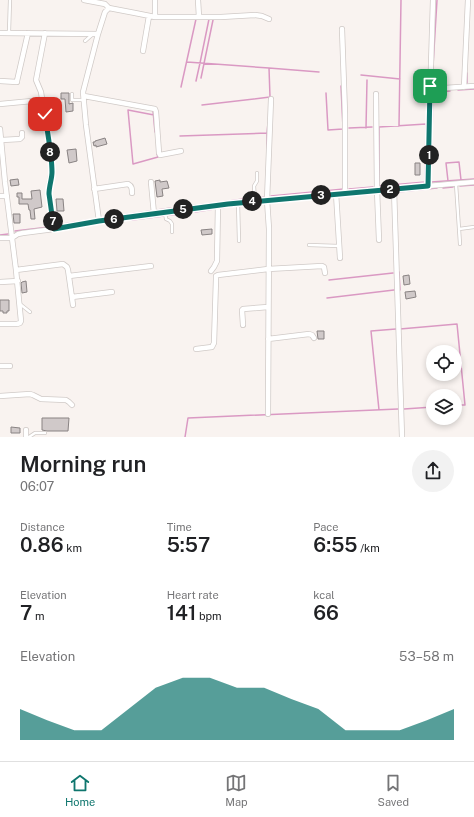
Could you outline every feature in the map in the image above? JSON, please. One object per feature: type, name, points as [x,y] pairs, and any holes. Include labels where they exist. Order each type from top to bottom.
[{"type":"street","points":[[84,0],[105,4],[109,8],[149,16],[227,17],[255,15],[269,19]]},
{"type":"street","points":[[155,0],[155,16]]},
{"type":"street","points":[[198,0],[199,17]]},
{"type":"street","points":[[428,186],[433,0]]},
{"type":"street","points":[[464,87],[468,0]]},
{"type":"street","points":[[99,221],[86,125],[84,87],[96,34],[105,12],[109,8]]},
{"type":"street","points":[[143,51],[149,16]]},
{"type":"street","points":[[342,29],[345,114],[345,193]]},
{"type":"street","points":[[0,33],[96,34]]},
{"type":"street","points":[[0,81],[17,82],[28,33]]},
{"type":"street","points":[[45,33],[36,80],[41,92],[52,164],[49,194],[54,229]]},
{"type":"street","points":[[430,89],[474,86]]},
{"type":"street","points":[[376,94],[377,190],[380,240]]},
{"type":"street","points":[[84,98],[155,109],[160,155],[181,151]]},
{"type":"street","points":[[268,414],[267,200],[271,99]]},
{"type":"street","points":[[0,104],[32,101]]},
{"type":"street","points":[[0,129],[18,281],[21,321],[17,324],[0,324]]},
{"type":"street","points":[[2,140],[20,139],[22,137],[22,133]]},
{"type":"street","points":[[151,182],[154,214]]},
{"type":"street","points":[[0,238],[12,238],[23,233],[99,221],[218,205],[336,193],[474,182]]},
{"type":"street","points":[[94,188],[128,184],[132,187],[132,193]]},
{"type":"street","points":[[394,189],[402,437]]},
{"type":"street","points":[[336,193],[340,258]]},
{"type":"street","points":[[0,196],[7,196]]},
{"type":"street","points":[[211,271],[217,261],[218,205]]},
{"type":"street","points":[[16,270],[63,264],[67,267],[73,305]]},
{"type":"street","points":[[68,276],[151,266]]},
{"type":"street","points":[[196,349],[212,347],[214,343],[216,276],[268,269],[322,266],[324,267],[325,273]]},
{"type":"street","points":[[0,282],[18,281]]},
{"type":"street","points":[[72,297],[112,292]]},
{"type":"street","points":[[243,325],[243,309],[268,307]]},
{"type":"street","points":[[268,339],[309,334],[314,338]]},
{"type":"street","points":[[0,366],[10,366]]},
{"type":"street","points":[[0,396],[31,394],[41,399],[66,400],[72,405]]},
{"type":"street","points":[[26,430],[27,437]]},
{"type":"lane","points":[[10,0],[10,33]]},
{"type":"lane","points":[[85,41],[96,34]]},
{"type":"lane","points":[[72,94],[72,100],[84,98]]},
{"type":"lane","points":[[255,201],[254,186],[257,181],[257,173]]},
{"type":"lane","points":[[456,183],[460,244]]},
{"type":"lane","points":[[238,203],[239,241]]},
{"type":"lane","points":[[165,212],[166,219],[172,224],[172,232]]},
{"type":"lane","points":[[459,228],[474,227]]},
{"type":"lane","points":[[309,245],[339,246]]},
{"type":"lane","points":[[20,304],[30,312]]},
{"type":"lane","points":[[27,437],[35,433],[45,433]]},
{"type":"building","points":[[61,93],[69,93],[69,104],[73,103],[73,111],[66,112],[65,99],[61,99]]},
{"type":"building","points":[[105,138],[107,144],[96,147],[96,145],[94,146],[93,142]]},
{"type":"building","points":[[76,149],[77,161],[69,163],[67,150]]},
{"type":"building","points":[[415,163],[420,163],[420,175],[415,175]]},
{"type":"building","points":[[18,179],[19,185],[11,186],[10,180]]},
{"type":"building","points":[[160,180],[160,182],[167,181],[169,188],[162,189],[163,196],[157,197],[155,181]]},
{"type":"building","points":[[40,190],[42,207],[34,209],[35,219],[31,219],[28,204],[19,204],[19,197],[17,197],[17,193],[22,193],[22,199],[32,199],[31,191]]},
{"type":"building","points":[[56,199],[63,199],[64,211],[57,211]]},
{"type":"building","points":[[13,214],[20,214],[20,223],[14,223]]},
{"type":"building","points":[[212,229],[212,234],[202,235],[201,230]]},
{"type":"building","points":[[409,275],[410,284],[404,285],[403,276]]},
{"type":"building","points":[[26,281],[27,292],[22,293],[21,283]]},
{"type":"building","points":[[415,291],[416,297],[406,299],[405,292]]},
{"type":"building","points":[[0,300],[9,300],[9,311],[7,311],[7,313],[0,311]]},
{"type":"building","points":[[317,331],[324,331],[324,339],[318,339]]},
{"type":"building","points":[[42,418],[69,418],[68,431],[42,430]]},
{"type":"building","points":[[11,427],[20,428],[20,433],[11,433]]},
{"type":"waterway","points":[[399,126],[401,0]]},
{"type":"waterway","points":[[433,66],[437,0]]},
{"type":"waterway","points":[[181,87],[196,19]]},
{"type":"waterway","points":[[196,81],[209,19],[197,19]]},
{"type":"waterway","points":[[201,78],[213,20]]},
{"type":"waterway","points":[[187,62],[269,68],[270,97],[202,105]]},
{"type":"waterway","points":[[269,68],[319,72]]},
{"type":"waterway","points":[[467,73],[467,83]]},
{"type":"waterway","points":[[361,75],[400,79]]},
{"type":"waterway","points":[[433,79],[433,85]]},
{"type":"waterway","points":[[366,128],[367,80]]},
{"type":"waterway","points":[[341,86],[343,128]]},
{"type":"waterway","points":[[458,90],[474,89]]},
{"type":"waterway","points":[[433,93],[450,91]]},
{"type":"waterway","points":[[433,92],[431,182],[474,179]]},
{"type":"waterway","points":[[326,93],[328,130],[343,129]]},
{"type":"waterway","points":[[154,115],[128,110],[133,164],[158,157],[157,154]]},
{"type":"waterway","points":[[153,111],[155,132]]},
{"type":"waterway","points":[[180,136],[267,133],[268,123]]},
{"type":"waterway","points":[[379,127],[426,124],[425,182],[391,185]]},
{"type":"waterway","points":[[349,128],[372,127]]},
{"type":"waterway","points":[[379,127],[379,186]]},
{"type":"waterway","points":[[267,133],[267,153]]},
{"type":"waterway","points":[[448,181],[446,163],[459,162],[461,180]]},
{"type":"waterway","points":[[460,186],[474,185]]},
{"type":"waterway","points":[[349,189],[373,187]]},
{"type":"waterway","points":[[443,188],[453,187]]},
{"type":"waterway","points":[[398,192],[437,188]]},
{"type":"waterway","points":[[271,196],[344,189]]},
{"type":"waterway","points":[[381,193],[390,192]]},
{"type":"waterway","points":[[340,196],[373,194]]},
{"type":"waterway","points":[[259,198],[266,197]]},
{"type":"waterway","points":[[271,202],[332,197]]},
{"type":"waterway","points":[[191,206],[251,198]]},
{"type":"waterway","points":[[242,205],[263,203]]},
{"type":"waterway","points":[[221,208],[234,206]]},
{"type":"waterway","points":[[157,210],[171,208]]},
{"type":"waterway","points":[[195,212],[214,209]]},
{"type":"waterway","points":[[102,218],[150,211]]},
{"type":"waterway","points":[[132,220],[187,213]]},
{"type":"waterway","points":[[57,225],[95,219]]},
{"type":"waterway","points":[[15,231],[49,227]]},
{"type":"waterway","points":[[0,235],[8,234]]},
{"type":"waterway","points":[[399,272],[400,290]]},
{"type":"waterway","points":[[329,280],[393,273]]},
{"type":"waterway","points":[[327,298],[394,290]]},
{"type":"waterway","points":[[400,329],[457,324],[465,405],[462,405]]},
{"type":"waterway","points":[[379,410],[371,331],[396,329]]},
{"type":"waterway","points":[[404,409],[426,407]]},
{"type":"waterway","points":[[185,437],[188,418],[398,409]]},
{"type":"route","points":[[45,114],[52,164],[49,194],[54,229],[191,208],[336,193],[428,186],[430,86]]}]
